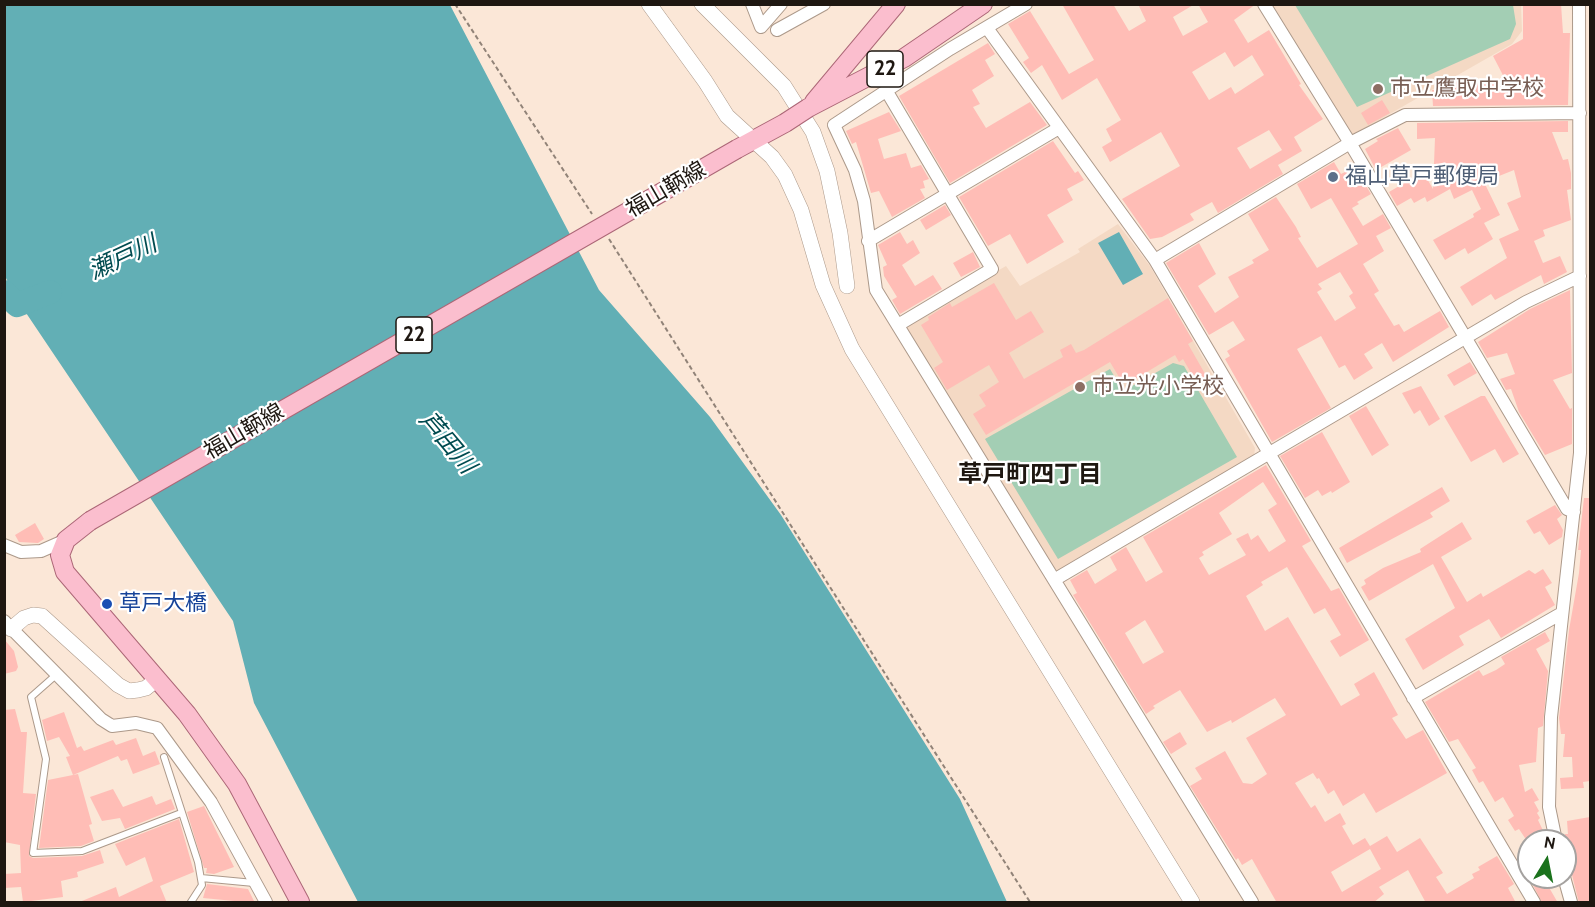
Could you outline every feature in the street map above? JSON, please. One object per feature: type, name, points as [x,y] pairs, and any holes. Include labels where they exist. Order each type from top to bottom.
[{"type":"main road","name":"福山鞆線","points":[[66,540],[90,521],[808,108],[895,63],[982,4]]},
{"type":"main road","name":"福山鞆線","points":[[808,108],[893,7]]},
{"type":"main road","points":[[66,540],[60,555],[65,572],[187,714],[237,784],[300,903]]},
{"type":"street","points":[[649,4],[705,81],[727,116],[738,129],[755,139],[785,175],[801,210],[823,285],[852,349],[1192,903]]},
{"type":"street","points":[[702,4],[784,86],[813,132],[831,192],[848,286]]},
{"type":"street","points":[[752,4],[761,27],[781,4]]},
{"type":"street","points":[[777,30],[824,4]]},
{"type":"street","points":[[1026,4],[886,90],[834,125],[855,170],[864,201],[876,290],[1252,903]]},
{"type":"street","points":[[1264,4],[1350,143],[1567,508],[1574,512]]},
{"type":"street","points":[[1555,829],[1550,807],[1551,717],[1580,453],[1580,276],[1585,181],[1581,113],[1585,81],[1580,4]]},
{"type":"street","points":[[987,28],[1155,260],[1534,903]]},
{"type":"street","points":[[886,90],[992,269],[898,325]]},
{"type":"street","points":[[1155,260],[1350,143],[1405,115],[1581,113]]},
{"type":"street","points":[[868,240],[1059,128]]},
{"type":"street","points":[[1054,580],[1526,302],[1580,276]]},
{"type":"street","points":[[4,546],[21,552],[41,551],[66,540]]},
{"type":"street","points":[[1413,698],[1562,613]]},
{"type":"street","points":[[157,679],[146,688],[129,691],[118,686],[42,616],[24,618],[8,625],[56,675],[112,726],[136,723],[157,728],[211,802],[266,903]]},
{"type":"lane","points":[[56,675],[32,697],[46,759],[33,853],[82,851],[181,813]]},
{"type":"lane","points":[[164,757],[201,878],[202,885],[191,903]]},
{"type":"lane","points":[[201,878],[255,883]]},
{"type":"path","points":[[455,4],[598,222]]},
{"type":"path","points":[[604,232],[1030,903]]},
{"type":"shaded area","name":"市立鷹取中学校","points":[[1271,5],[1521,5],[1522,31],[1512,44],[1353,135]]},
{"type":"shaded area","name":"市立光小学校","points":[[1118,224],[1150,266],[1255,448],[1254,457],[1062,571],[1054,570],[903,325],[1006,266],[1020,286],[1080,252],[1078,249]]},
{"type":"green space","name":"市立鷹取中学校","points":[[1295,5],[1513,5],[1516,24],[1510,39],[1357,107]]},
{"type":"green space","points":[[1173,363],[1184,366],[1237,457],[1058,559],[985,439],[1110,369],[1123,391]]},
{"type":"water","name":"芦田川","points":[[5,5],[450,5],[599,290],[710,417],[781,515],[960,799],[1007,902],[358,902],[254,703],[233,621],[14,295],[5,276]]},
{"type":"water","points":[[1119,232],[1143,274],[1123,285],[1098,243]]},
{"type":"building","points":[[1062,4],[1113,4],[1129,31],[1146,21],[1138,4],[1195,4],[1173,17],[1183,36],[1208,22],[1198,4],[1256,4],[1234,20],[1248,43],[1269,30],[1301,84],[1299,85],[1323,119],[1294,137],[1302,151],[1278,165],[1283,174],[1218,213],[1212,202],[1190,214],[1194,220],[1162,237],[1150,239],[1122,199],[1180,166],[1161,132],[1110,162],[1102,147],[1112,141],[1106,129],[1121,120],[1097,78],[1062,100],[1042,65],[1031,73],[1023,62],[1029,58],[1008,24],[1030,11],[1069,74],[1094,60]],"holes":[[[1225,52],[1234,67],[1252,55],[1264,75],[1235,94],[1231,87],[1209,100],[1192,72]],[[1269,130],[1282,150],[1250,169],[1237,148]]]},
{"type":"building","points":[[1523,4],[1561,4],[1563,33],[1570,33],[1568,105],[1433,106],[1432,90],[1439,90],[1442,85],[1448,85],[1448,81],[1475,77],[1476,83],[1506,81],[1493,56],[1523,39]]},
{"type":"building","points":[[988,43],[995,54],[985,60],[994,76],[972,90],[980,104],[973,107],[986,128],[1030,102],[1047,125],[950,183],[899,96]]},
{"type":"building","points":[[1382,100],[1390,113],[1368,125],[1361,113]]},
{"type":"building","points":[[889,112],[901,131],[878,139],[884,159],[906,153],[911,168],[921,165],[929,179],[923,181],[925,188],[920,189],[925,198],[892,217],[879,191],[871,193],[856,142],[852,144],[846,131]]},
{"type":"building","points":[[1568,121],[1568,132],[1552,132],[1563,160],[1568,159],[1571,189],[1567,190],[1571,220],[1543,230],[1545,236],[1534,241],[1543,263],[1560,256],[1567,272],[1544,284],[1541,275],[1495,300],[1491,294],[1472,306],[1460,287],[1507,258],[1499,239],[1519,230],[1507,203],[1521,197],[1514,170],[1484,182],[1500,215],[1484,223],[1493,239],[1468,254],[1465,248],[1445,260],[1433,240],[1474,217],[1473,214],[1481,209],[1472,190],[1454,199],[1450,189],[1427,202],[1425,197],[1414,203],[1411,198],[1397,206],[1389,192],[1423,172],[1433,189],[1435,138],[1417,139],[1417,123]]},
{"type":"building","points":[[1398,128],[1411,150],[1376,170],[1365,149],[1378,141],[1376,139]]},
{"type":"building","points":[[1053,141],[1075,173],[1078,171],[1084,180],[1067,189],[1073,200],[1047,215],[1064,242],[1027,264],[1010,234],[988,246],[959,197]]},
{"type":"building","points":[[1334,162],[1341,174],[1347,171],[1355,185],[1363,181],[1371,194],[1357,202],[1359,204],[1352,208],[1363,226],[1383,214],[1391,228],[1376,236],[1384,251],[1363,264],[1379,291],[1374,294],[1394,326],[1399,324],[1404,332],[1440,311],[1449,327],[1393,362],[1382,343],[1364,354],[1373,368],[1354,380],[1345,365],[1339,368],[1321,336],[1297,349],[1331,408],[1272,442],[1225,359],[1230,356],[1227,351],[1245,340],[1233,321],[1209,335],[1166,263],[1199,243],[1216,274],[1198,286],[1215,313],[1239,297],[1228,277],[1254,263],[1252,260],[1269,250],[1248,214],[1276,197],[1296,227],[1301,237],[1298,238],[1317,268],[1358,244],[1331,198],[1311,209],[1297,184]],"holes":[[[1340,272],[1353,293],[1349,296],[1356,308],[1335,321],[1317,292],[1322,289],[1318,284]]]},
{"type":"building","points":[[945,205],[951,215],[926,230],[920,220]]},
{"type":"building","points":[[900,232],[907,244],[913,240],[920,253],[902,265],[915,286],[933,275],[942,289],[900,314],[892,300],[897,297],[884,276],[883,267],[887,265],[878,245]]},
{"type":"building","points":[[973,252],[980,267],[961,277],[953,263]]},
{"type":"building","points":[[994,283],[1016,320],[1031,311],[1044,332],[1009,353],[1024,379],[1063,357],[1060,350],[1071,344],[1076,353],[1084,350],[1168,298],[1193,341],[1188,344],[1208,379],[1198,385],[1183,359],[1179,362],[1175,355],[1127,384],[1125,381],[1122,382],[1110,362],[986,435],[973,414],[986,406],[979,395],[999,382],[989,365],[947,390],[934,368],[943,362],[921,325],[929,320],[928,317],[950,303],[952,307]]},
{"type":"building","points":[[1570,290],[1572,373],[1553,380],[1570,409],[1572,408],[1572,444],[1545,455],[1519,412],[1511,389],[1506,390],[1500,379],[1515,374],[1507,353],[1487,358],[1478,342],[1530,309]]},
{"type":"building","points":[[1470,362],[1477,373],[1454,386],[1447,375]]},
{"type":"building","points":[[1421,386],[1440,419],[1429,426],[1420,410],[1414,414],[1402,393]]},
{"type":"building","points":[[1485,396],[1519,454],[1503,463],[1495,449],[1471,462],[1444,416]]},
{"type":"building","points":[[1366,406],[1389,445],[1372,456],[1349,416]]},
{"type":"building","points":[[1322,432],[1350,482],[1332,493],[1331,491],[1322,496],[1318,490],[1305,498],[1280,456]]},
{"type":"building","points":[[1266,465],[1311,541],[1302,546],[1331,591],[1339,588],[1369,640],[1340,657],[1330,641],[1341,635],[1325,608],[1314,614],[1287,567],[1261,582],[1263,585],[1246,596],[1265,631],[1288,617],[1341,706],[1360,695],[1354,684],[1374,672],[1398,715],[1392,718],[1406,739],[1423,730],[1447,773],[1376,813],[1364,793],[1343,806],[1334,790],[1328,794],[1319,778],[1317,779],[1313,773],[1295,783],[1311,808],[1315,805],[1325,822],[1340,813],[1346,824],[1342,826],[1353,845],[1365,838],[1370,846],[1387,836],[1397,852],[1420,838],[1443,873],[1436,877],[1447,894],[1474,878],[1472,874],[1480,870],[1478,867],[1497,856],[1514,884],[1508,888],[1516,903],[1426,903],[1408,870],[1379,887],[1384,894],[1373,903],[1277,903],[1252,859],[1242,865],[1238,858],[1236,860],[1190,786],[1202,779],[1195,768],[1225,751],[1243,783],[1252,784],[1267,774],[1246,738],[1286,715],[1275,698],[1232,723],[1231,720],[1207,732],[1180,690],[1153,706],[1155,708],[1146,714],[1073,595],[1077,593],[1070,580],[1087,570],[1095,584],[1117,570],[1110,557],[1126,547],[1146,582],[1163,572],[1143,537]],"holes":[[[1263,482],[1277,504],[1268,510],[1286,541],[1269,552],[1258,535],[1251,540],[1248,533],[1236,539],[1246,555],[1209,575],[1199,558],[1204,555],[1202,552],[1232,534],[1219,513]],[[1145,620],[1164,652],[1143,664],[1125,633]],[[1370,849],[1381,869],[1342,892],[1331,872]]]},
{"type":"building","points":[[1442,487],[1450,501],[1430,513],[1433,517],[1347,563],[1339,548]]},
{"type":"building","points":[[1584,498],[1590,498],[1590,781],[1583,782],[1584,788],[1561,789],[1560,778],[1573,777],[1572,757],[1563,757],[1565,734],[1561,734],[1559,718],[1569,630],[1579,573],[1581,550],[1578,550]]},
{"type":"building","points":[[1555,505],[1562,515],[1557,519],[1563,530],[1562,537],[1549,545],[1540,531],[1534,534],[1526,521]]},
{"type":"building","points":[[1462,522],[1472,539],[1441,557],[1467,602],[1481,593],[1483,597],[1529,570],[1535,574],[1543,569],[1552,583],[1545,587],[1555,605],[1501,638],[1489,619],[1459,636],[1464,645],[1423,670],[1405,639],[1455,608],[1433,564],[1369,601],[1361,587],[1366,584],[1364,580],[1383,568],[1421,552],[1420,549]]},
{"type":"building","points":[[35,523],[44,539],[38,543],[19,542],[15,535]]},
{"type":"building","points":[[1545,632],[1550,641],[1536,649],[1548,671],[1543,726],[1538,728],[1536,762],[1519,765],[1525,792],[1532,788],[1539,800],[1534,802],[1539,811],[1538,820],[1542,829],[1517,829],[1515,831],[1508,820],[1514,816],[1503,797],[1495,802],[1483,781],[1479,783],[1472,770],[1476,768],[1458,739],[1449,742],[1425,702],[1479,670],[1483,676],[1496,670],[1505,664],[1501,657]]},
{"type":"building","points":[[4,639],[14,651],[18,667],[16,671],[4,674]]},
{"type":"building","points":[[15,709],[21,732],[27,732],[23,793],[36,794],[29,856],[33,858],[82,856],[100,850],[104,863],[77,872],[78,877],[61,881],[63,897],[23,902],[21,887],[4,888],[4,874],[21,873],[20,845],[4,842],[4,710]]},
{"type":"building","points":[[64,712],[77,748],[81,746],[84,751],[113,740],[116,745],[136,738],[143,756],[155,751],[160,764],[133,774],[127,759],[121,761],[118,756],[73,775],[66,757],[70,756],[59,737],[47,741],[42,720]]},
{"type":"building","points":[[1180,732],[1187,744],[1171,754],[1163,742]]},
{"type":"building","points":[[78,774],[92,824],[89,825],[94,841],[81,846],[39,848],[48,780]]},
{"type":"building","points":[[113,789],[123,807],[152,796],[156,805],[171,799],[175,809],[125,829],[120,818],[102,821],[90,797]]},
{"type":"building","points":[[204,806],[234,867],[214,874],[206,873],[207,868],[204,868],[187,812]]},
{"type":"building","points":[[1590,817],[1590,903],[1579,903],[1576,889],[1577,829],[1568,829],[1567,821]]},
{"type":"building","points":[[179,819],[194,872],[160,886],[167,903],[77,903],[116,887],[119,897],[153,881],[145,857],[126,866],[115,844]]},
{"type":"building","points":[[207,884],[248,889],[255,903],[203,898]]},
{"type":"building","points":[[1535,889],[1550,889],[1558,903],[1542,903]]},
{"type":"waterway","name":"瀬戸川","points":[[4,292],[17,305],[50,292]]},
{"type":"place","name":"市立鷹取中学校","points":[[1378,89]]},
{"type":"place","name":"福山草戸郵便局","points":[[1333,177]]},
{"type":"place","name":"市立光小学校","points":[[1080,387]]},
{"type":"place","name":"草戸大橋","points":[[107,604]]},
{"type":"district","name":"草戸町四丁目","points":[[1030,475]]}]
